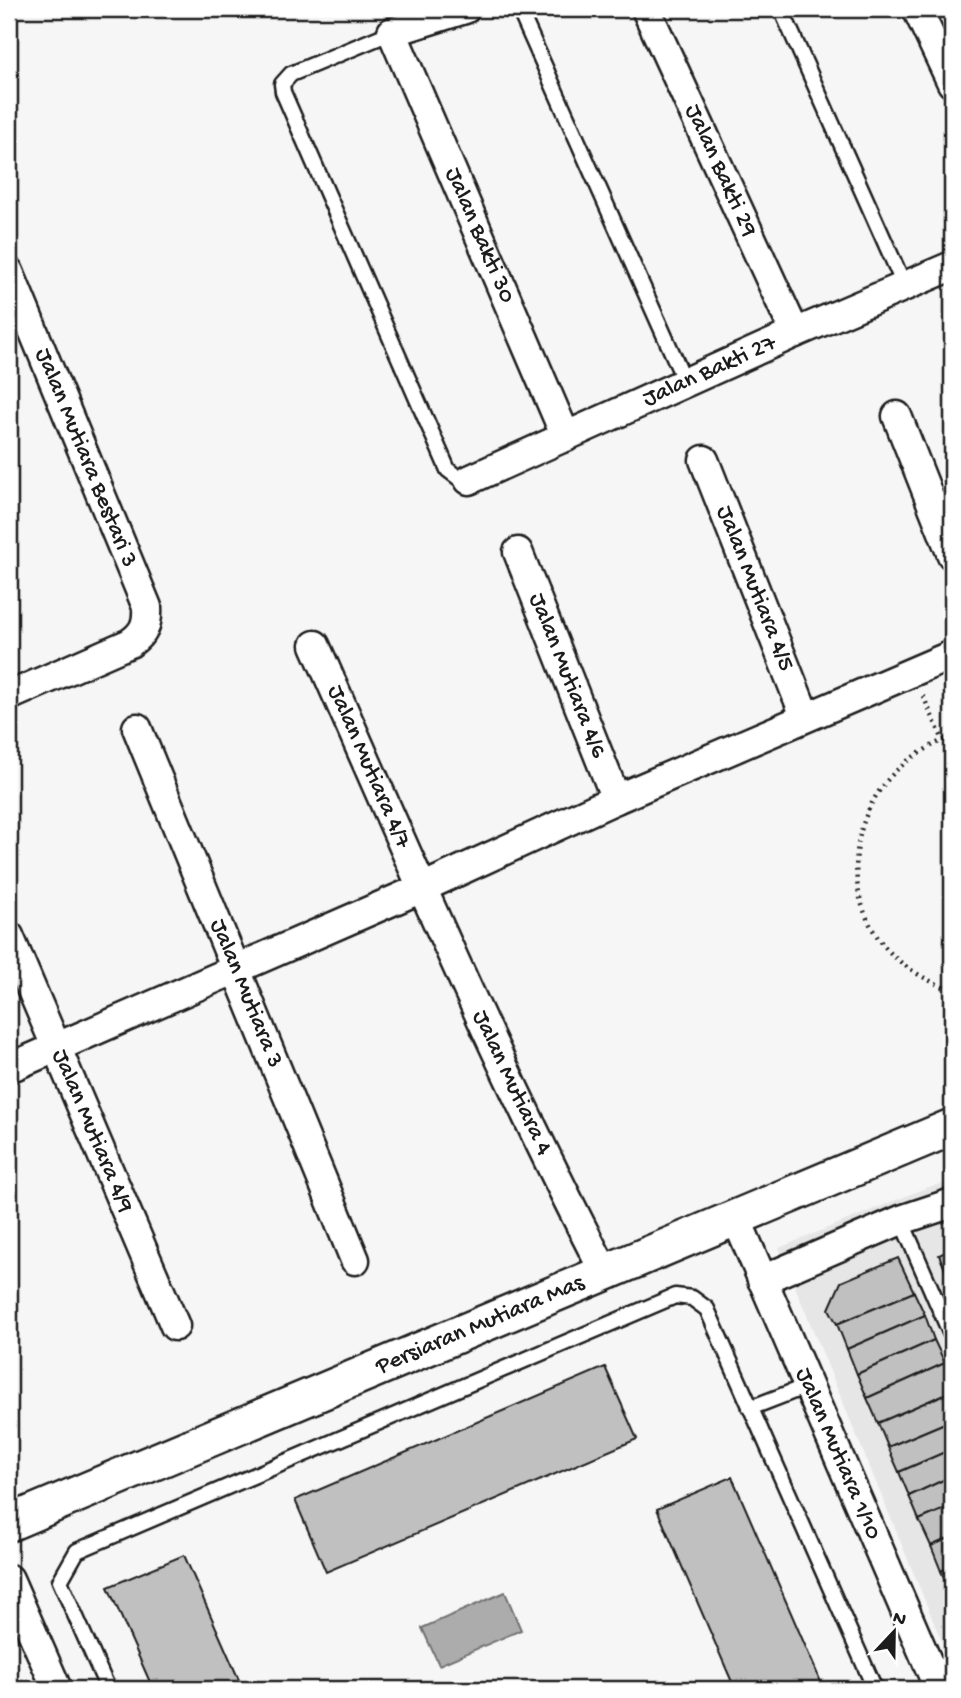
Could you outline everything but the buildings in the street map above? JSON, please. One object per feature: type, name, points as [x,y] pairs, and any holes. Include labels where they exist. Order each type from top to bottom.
[{"type":"street","points":[[392,32],[465,9]]},
{"type":"street","name":"Jalan Bakti 29","points":[[646,9],[795,333]]},
{"type":"street","points":[[917,9],[952,83]]},
{"type":"street","name":"Jalan Bakti 30","points":[[392,32],[565,438]]},
{"type":"street","name":"Jalan Bakti 27","points":[[469,480],[795,333],[952,266]]},
{"type":"street","name":"Jalan Mutiara Bestari 3","points":[[9,272],[147,607],[148,621],[140,636],[130,643],[9,696]]},
{"type":"street","points":[[897,416],[952,555]]},
{"type":"street","name":"Jalan Mutiara 4/5","points":[[704,460],[805,716]]},
{"type":"street","name":"Jalan Mutiara 4/6","points":[[518,552],[615,799]]},
{"type":"street","name":"Jalan Mutiara 4/7","points":[[315,645],[422,888]]},
{"type":"street","points":[[9,1069],[236,971],[615,799],[952,655]]},
{"type":"street","name":"Jalan Mutiara 3","points":[[137,728],[355,1260]]},
{"type":"street","name":"Jalan Mutiara 4","points":[[422,888],[562,1190],[605,1273]]},
{"type":"street","name":"Jalan Mutiara 4/9","points":[[9,936],[175,1326]]},
{"type":"street","name":"Persiaran Mutiara Mas","points":[[9,1523],[952,1127]]},
{"type":"street","points":[[762,1280],[901,1220],[952,1203]]},
{"type":"street","name":"Jalan Mutiara 1/10","points":[[736,1218],[939,1689]]},
{"type":"street","points":[[9,1579],[57,1689]]},
{"type":"lane","points":[[519,9],[686,384]]},
{"type":"lane","points":[[781,9],[905,288]]},
{"type":"lane","points":[[392,32],[291,74],[282,84],[283,92],[448,470],[460,479],[469,480]]},
{"type":"lane","points":[[901,1220],[952,1337]]},
{"type":"lane","points":[[108,1689],[60,1581],[77,1551],[675,1296],[692,1298],[708,1309],[875,1689]]},
{"type":"lane","points":[[750,1408],[807,1386]]},
{"type":"path","points":[[911,671],[943,740]]},
{"type":"path","points":[[952,738],[943,740],[907,760],[878,790],[860,828],[855,870],[864,911],[885,947],[916,975],[952,991]]},
{"type":"shaded area","points":[[952,1182],[952,1666],[779,1248],[928,1187]]},
{"type":"shaded area","points":[[505,1592],[521,1630],[439,1665],[422,1628]]}]
